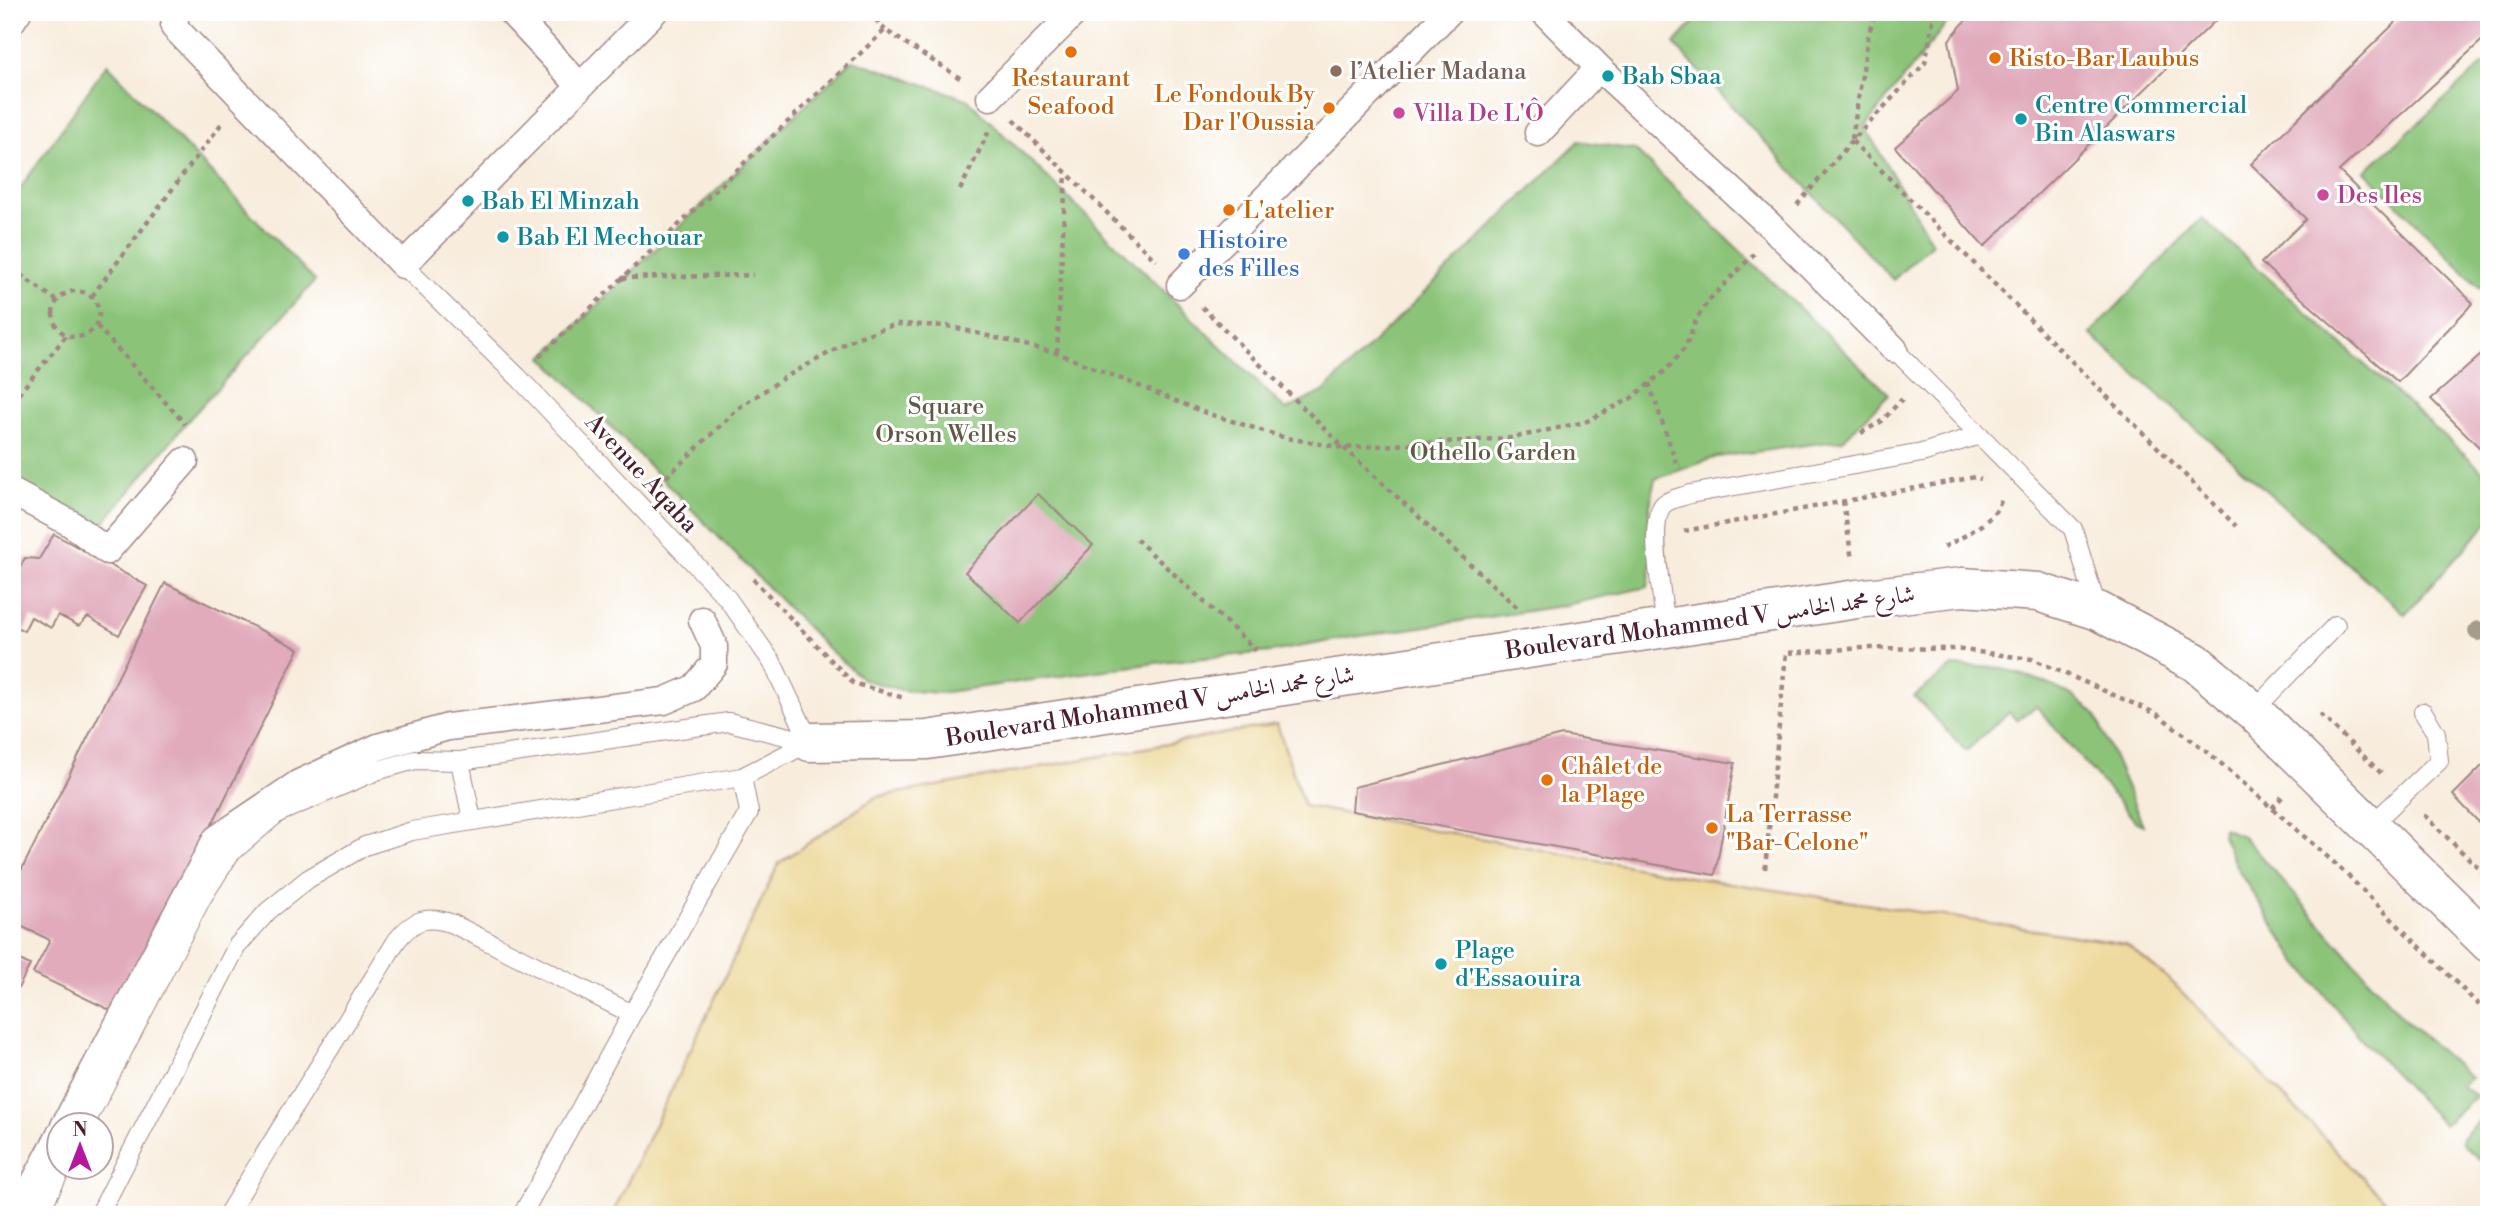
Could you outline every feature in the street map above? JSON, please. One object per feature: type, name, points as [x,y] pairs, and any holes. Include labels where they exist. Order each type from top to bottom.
[{"type":"street","points":[[12,21],[18,12]]},
{"type":"street","points":[[176,12],[174,27],[403,265],[654,12]]},
{"type":"street","points":[[511,12],[579,86]]},
{"type":"street","points":[[996,103],[1075,12]]},
{"type":"street","points":[[1180,285],[1449,12]]},
{"type":"street","points":[[1544,12],[1604,72],[1775,230],[1894,349]]},
{"type":"street","points":[[1538,133],[1604,72]]},
{"type":"street","points":[[12,492],[70,523],[107,551],[185,461]]},
{"type":"street","name":"Boulevard Mohammed V شارع محمد الخامس","points":[[810,742],[927,740],[1857,599],[1962,587],[2038,592],[2098,611],[2195,663],[2253,711],[2489,943]]},
{"type":"street","points":[[71,1112],[216,839],[299,783],[378,747],[448,727],[664,701],[694,688],[714,664],[714,646],[702,620]]},
{"type":"street","points":[[17,1215],[46,1161]]},
{"type":"lane","name":"Avenue Aqaba","points":[[403,265],[517,377],[727,598],[772,663],[810,742]]},
{"type":"lane","points":[[1894,349],[2073,528],[2098,611]]},
{"type":"lane","points":[[1666,628],[1655,533],[1658,513],[1665,503],[1690,494],[1922,453],[1980,435]]},
{"type":"lane","points":[[2253,711],[2336,625]]},
{"type":"lane","points":[[2370,826],[2439,761],[2436,733],[2423,712]]},
{"type":"lane","points":[[91,1112],[202,898],[230,854],[278,813],[379,770],[415,760],[460,761],[729,722],[810,742]]},
{"type":"lane","points":[[99,1215],[237,946],[268,911],[309,879],[365,846],[412,831],[742,777],[810,742]]},
{"type":"lane","points":[[460,761],[471,820]]},
{"type":"lane","points":[[522,1215],[632,1014],[749,812],[742,777]]},
{"type":"lane","points":[[227,1215],[397,940],[407,928],[422,920],[438,919],[453,924],[632,1014]]},
{"type":"lane","points":[[38,1215],[54,1182]]},
{"type":"path","points":[[869,12],[885,30],[996,103],[1344,448],[1527,616],[1531,648]]},
{"type":"path","points":[[1852,141],[1868,37],[1875,12]]},
{"type":"path","points":[[638,505],[740,407],[782,379],[856,338],[896,324],[948,326],[1057,354],[1206,413],[1286,438],[1344,448],[1513,438],[1585,422],[1630,398],[1665,371],[1686,348],[1695,322],[1708,301],[1925,63],[1933,20],[1938,12]]},
{"type":"path","points":[[517,377],[885,30]]},
{"type":"path","points":[[92,296],[242,97]]},
{"type":"path","points":[[960,190],[996,103]]},
{"type":"path","points":[[1852,141],[2236,526]]},
{"type":"path","points":[[1057,354],[1066,172]]},
{"type":"path","points":[[12,269],[56,300]]},
{"type":"path","points":[[622,278],[753,275]]},
{"type":"path","points":[[80,291],[92,296],[98,306],[96,326],[89,334],[78,338],[66,336],[56,327],[52,314],[56,300],[67,292],[80,291]]},
{"type":"path","points":[[96,326],[185,424]]},
{"type":"path","points":[[12,402],[66,336]]},
{"type":"path","points":[[1649,383],[1677,466],[1689,463]]},
{"type":"path","points":[[1853,436],[1882,421],[1904,397]]},
{"type":"path","points":[[660,483],[669,493]]},
{"type":"path","points":[[1136,539],[1263,657]]},
{"type":"path","points":[[752,578],[853,683],[912,700]]},
{"type":"path","points":[[1765,869],[1786,653],[1864,648],[1955,649],[2032,659],[2157,714],[2209,753],[2339,867],[2489,1015]]},
{"type":"green space","points":[[1703,12],[1959,12],[1947,23],[1865,127],[1932,243],[1893,280],[1674,44]]},
{"type":"green space","points":[[2489,59],[2489,297],[2365,171]]},
{"type":"green space","points":[[853,60],[967,99],[1286,410],[1323,392],[1579,141],[1635,150],[1889,394],[1843,440],[1717,457],[1655,479],[1649,511],[1652,560],[1648,587],[1561,606],[1271,652],[1170,661],[939,693],[902,690],[864,680],[825,646],[543,357]]},
{"type":"green space","points":[[107,64],[315,281],[185,424],[97,531],[12,481],[12,200]]},
{"type":"green space","points":[[2202,218],[2489,477],[2489,522],[2405,614],[2090,334]]},
{"type":"green space","points":[[1953,666],[2001,668],[2044,682],[2073,696],[2095,714],[2143,825],[2136,822],[2036,706],[2017,721],[2009,712],[1966,751],[1914,696]]},
{"type":"green space","points":[[2223,828],[2243,836],[2404,1019],[2471,1078],[2461,1086],[2476,1096],[2444,1125],[2366,1044],[2297,962],[2238,870],[2222,835]]},
{"type":"green space","points":[[2489,1111],[2489,1168],[2461,1143],[2462,1138]]},
{"type":"sand","name":"Plage d'Essaouira","points":[[1277,724],[1304,806],[1690,877],[2126,944],[2174,984],[2399,1215],[612,1215],[779,863],[876,797]]},
{"type":"building","name":"Centre Commercial Bin Alaswars","points":[[1973,12],[2224,12],[1984,247],[1895,147],[1958,91],[1949,40]]},
{"type":"building","name":"Des Iles","points":[[2406,12],[2489,12],[2489,34],[2339,171],[2473,303],[2398,382],[2261,263],[2306,219],[2251,164]]},
{"type":"building","points":[[2489,348],[2489,457],[2431,399]]},
{"type":"building","points":[[1038,494],[1093,545],[1020,623],[965,572]]},
{"type":"building","points":[[54,534],[147,586],[119,635],[88,617],[79,626],[58,615],[51,628],[31,617],[24,631],[12,624],[12,583],[25,558],[39,559]]},
{"type":"building","points":[[165,583],[299,649],[118,1014],[33,973],[50,940],[12,922],[12,889]]},
{"type":"building","points":[[1562,735],[1735,763],[1715,875],[1352,811],[1354,787]]},
{"type":"building","points":[[2489,759],[2489,833],[2453,795]]},
{"type":"building","points":[[12,956],[30,965],[12,1000]]},
{"type":"place","name":"Restaurant Seafood","points":[[1071,52]]},
{"type":"place","name":"Risto-Bar Laubus","points":[[1995,58]]},
{"type":"place","name":"l’Atelier Madana","points":[[1336,71]]},
{"type":"place","name":"Bab Sbaa","points":[[1608,76]]},
{"type":"place","name":"Le Fondouk By Dar l'Oussia","points":[[1329,108]]},
{"type":"place","name":"Villa De L'Ô","points":[[1399,113]]},
{"type":"place","name":"Centre Commercial Bin Alaswars","points":[[2021,119]]},
{"type":"place","name":"Des Iles","points":[[2323,195]]},
{"type":"place","name":"Bab El Minzah","points":[[468,201]]},
{"type":"place","name":"L'atelier","points":[[1229,210]]},
{"type":"place","name":"Bab El Mechouar","points":[[503,237]]},
{"type":"place","name":"Histoire des Filles","points":[[1184,254]]},
{"type":"place","name":"Châlet de la Plage","points":[[1547,780]]},
{"type":"place","name":"La Terrasse \"Bar-Celone\"","points":[[1712,828]]},
{"type":"place","name":"Plage d'Essaouira","points":[[1441,964]]},
{"type":"park label","name":"Square Orson Welles","points":[[946,420]]},
{"type":"park label","name":"Othello Garden","points":[[1493,452]]}]
